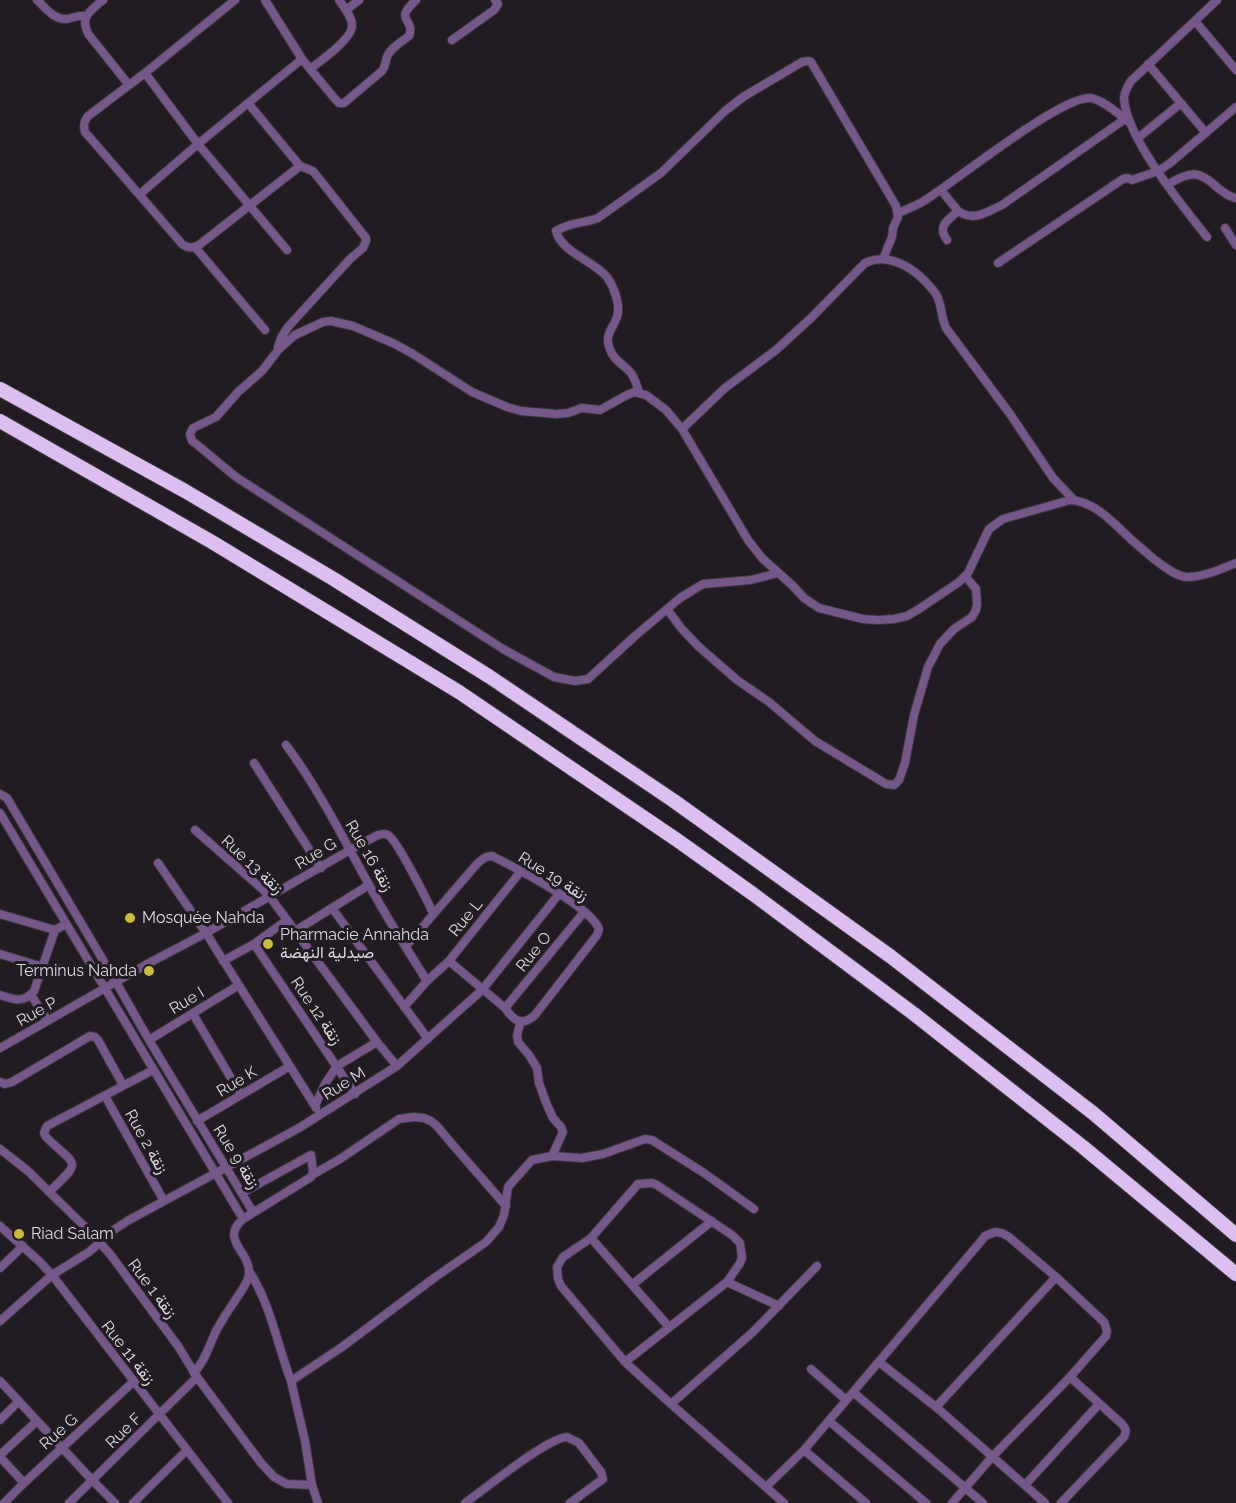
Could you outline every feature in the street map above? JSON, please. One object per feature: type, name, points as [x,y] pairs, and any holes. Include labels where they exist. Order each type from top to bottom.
[{"type":"highway","points":[[0,389],[185,490],[332,578],[490,677],[674,801],[890,956],[1092,1113],[1236,1235]]},
{"type":"highway","points":[[0,421],[212,542],[459,692],[669,834],[914,1014],[1083,1147],[1236,1274]]},
{"type":"street","points":[[37,0],[56,17],[62,19],[86,16]]},
{"type":"street","points":[[103,0],[86,16],[87,30],[129,85]]},
{"type":"street","points":[[235,0],[88,116],[84,126],[88,137],[188,248],[195,247],[300,166]]},
{"type":"street","points":[[265,0],[302,59],[339,103],[344,103],[382,71],[390,52],[410,36],[411,28],[405,19],[405,14],[406,9],[416,0]]},
{"type":"street","points":[[310,69],[333,51],[348,36],[352,28],[346,10],[339,0]]},
{"type":"street","points":[[346,10],[359,0]]},
{"type":"street","points":[[452,40],[494,10],[498,4],[495,0]]},
{"type":"street","points":[[1127,120],[1124,95],[1131,81],[1216,0]]},
{"type":"street","points":[[1195,21],[1236,70]]},
{"type":"street","points":[[140,194],[302,59]]},
{"type":"street","points":[[639,393],[632,374],[616,360],[610,350],[608,336],[618,314],[613,288],[599,269],[568,247],[556,231],[598,218],[661,173],[725,111],[743,97],[802,62],[809,62],[896,206],[898,216],[883,259]]},
{"type":"street","points":[[1148,64],[1206,133]]},
{"type":"street","points":[[145,73],[198,144],[288,250]]},
{"type":"street","points":[[898,213],[941,190],[1041,120],[1072,102],[1090,98],[1109,107],[1127,120],[1167,185],[1206,237]]},
{"type":"street","points":[[248,103],[300,166],[313,171],[364,234],[366,241],[363,248],[350,259],[284,333],[278,345],[279,349]]},
{"type":"street","points":[[1138,138],[1181,104]]},
{"type":"street","points":[[998,263],[1123,179],[1132,180],[1170,164],[1236,108]]},
{"type":"street","points":[[941,190],[964,216],[981,215],[1002,205],[1127,120]]},
{"type":"street","points":[[1167,185],[1188,175],[1199,174],[1228,196],[1236,198]]},
{"type":"street","points":[[947,240],[942,233],[942,228],[958,211]]},
{"type":"street","points":[[1225,228],[1236,245]]},
{"type":"street","points":[[195,247],[265,330]]},
{"type":"street","points":[[682,429],[725,388],[776,350],[865,263],[872,260],[890,260],[916,272],[935,292],[946,328],[1010,414],[1053,478],[1074,500]]},
{"type":"street","points":[[301,313],[304,330]]},
{"type":"street","points":[[778,573],[751,580],[703,584],[680,598],[588,679],[574,681],[554,677],[503,649],[236,477],[192,441],[191,431],[216,417],[238,392],[262,371],[279,349],[295,335],[323,322],[332,321],[352,326],[413,354],[472,392],[521,411],[556,414],[582,408],[600,410],[634,392],[653,399],[682,429],[748,540],[762,558],[793,586],[804,598],[819,608],[863,619],[878,620],[906,616],[968,573],[988,529],[1003,519],[1074,500],[1106,516],[1135,543],[1176,574],[1186,577],[1201,575],[1236,563]]},
{"type":"street","points":[[667,609],[681,628],[722,668],[769,702],[815,741],[886,784],[894,785],[899,780],[905,763],[914,715],[928,667],[940,644],[954,629],[972,617],[976,610],[976,588],[965,576]]},
{"type":"street","name":"Rue 16 زنقة","points":[[286,745],[298,760],[427,981]]},
{"type":"street","points":[[254,763],[321,867]]},
{"type":"street","name":"Rue 9 زنقة","points":[[0,794],[7,798],[253,1212],[243,1219],[0,813]]},
{"type":"street","name":"Rue 13 زنقة","points":[[195,830],[270,897],[397,1066]]},
{"type":"street","name":"Rue G","points":[[149,963],[373,837],[384,834],[388,835],[399,849],[434,913]]},
{"type":"street","name":"Rue 19 زنقة","points":[[434,913],[476,865],[485,857],[492,856],[559,894],[596,923],[599,933],[535,1015],[529,1020],[521,1021]]},
{"type":"street","points":[[158,863],[224,961],[319,1115]]},
{"type":"street","name":"Rue L","points":[[404,1007],[449,961],[521,871]]},
{"type":"street","points":[[295,932],[369,885]]},
{"type":"street","name":"Rue M","points":[[100,1243],[129,1220],[299,1128],[397,1066],[482,990],[559,894]]},
{"type":"street","points":[[332,908],[428,1039]]},
{"type":"street","name":"Rue O","points":[[505,1008],[584,912]]},
{"type":"street","points":[[406,946],[434,913]]},
{"type":"street","points":[[0,914],[55,930]]},
{"type":"street","points":[[224,961],[254,944],[287,920]]},
{"type":"street","points":[[0,995],[23,1000],[31,995],[55,930],[66,924]]},
{"type":"street","name":"Rue 12 زنقة","points":[[254,944],[355,1094]]},
{"type":"street","points":[[0,954],[43,967]]},
{"type":"street","points":[[449,961],[505,1008],[511,1017],[521,1021],[517,1035],[518,1042],[537,1068],[539,1083],[547,1105],[563,1132],[552,1156]]},
{"type":"street","name":"Rue P","points":[[0,1048],[149,963]]},
{"type":"street","name":"Rue I","points":[[149,1040],[239,985]]},
{"type":"street","points":[[31,995],[48,1021]]},
{"type":"street","points":[[193,1014],[241,1095]]},
{"type":"street","points":[[0,1082],[5,1084],[12,1082],[90,1036],[98,1040],[123,1085]]},
{"type":"street","points":[[315,1106],[325,1084],[337,1066],[377,1042]]},
{"type":"street","name":"Rue K","points":[[197,1121],[290,1066]]},
{"type":"street","points":[[49,1192],[70,1172],[72,1163],[70,1158],[46,1137],[44,1133],[46,1128],[153,1070]]},
{"type":"street","name":"Rue 2 زنقة","points":[[105,1096],[164,1201]]},
{"type":"street","points":[[253,1212],[340,1159],[399,1119],[408,1117],[424,1118],[437,1126],[506,1206]]},
{"type":"street","points":[[291,1381],[342,1347],[486,1242],[504,1215],[508,1187],[532,1160],[552,1156],[582,1158],[603,1154],[645,1139],[652,1140],[704,1173],[754,1209]]},
{"type":"street","name":"Rue 1 زنقة","points":[[0,1149],[28,1171],[110,1254],[178,1346],[247,1446],[274,1477],[287,1484],[312,1485]]},
{"type":"street","points":[[242,1193],[311,1155],[313,1166],[309,1178]]},
{"type":"street","points":[[625,1362],[727,1282],[740,1263],[742,1246],[737,1239],[652,1183],[638,1184],[591,1238],[563,1257],[557,1267],[558,1279],[561,1286],[625,1362],[782,1502]]},
{"type":"street","points":[[243,1219],[235,1226],[236,1243],[259,1286],[274,1324],[291,1381],[305,1441],[312,1485],[318,1503]]},
{"type":"street","points":[[633,1284],[711,1221]]},
{"type":"street","name":"Rue 11 زنقة","points":[[0,1226],[52,1275],[228,1503]]},
{"type":"street","points":[[766,1487],[804,1450],[982,1240],[992,1233],[1002,1233],[1100,1317],[1107,1327],[1106,1336],[952,1503]]},
{"type":"street","points":[[591,1238],[669,1327]]},
{"type":"street","points":[[0,1321],[52,1275],[90,1252],[100,1243]]},
{"type":"street","points":[[0,1268],[22,1246]]},
{"type":"street","points":[[671,1404],[753,1332],[817,1266]]},
{"type":"street","name":"Rue F","points":[[69,1503],[160,1414],[196,1375],[217,1331],[246,1283],[249,1271]]},
{"type":"street","points":[[936,1407],[1056,1277]]},
{"type":"street","points":[[727,1282],[779,1306]]},
{"type":"street","points":[[879,1362],[936,1407],[1045,1503]]},
{"type":"street","points":[[811,1369],[846,1400]]},
{"type":"street","points":[[1061,1503],[1125,1434],[1126,1430],[1070,1377]]},
{"type":"street","points":[[0,1381],[116,1503]]},
{"type":"street","name":"Rue G","points":[[4,1503],[134,1382]]},
{"type":"street","points":[[854,1392],[983,1503]]},
{"type":"street","points":[[0,1420],[19,1401]]},
{"type":"street","points":[[1025,1485],[1099,1404]]},
{"type":"street","points":[[24,1483],[0,1456],[37,1421]]},
{"type":"street","points":[[829,1421],[926,1503]]},
{"type":"street","points":[[465,1503],[541,1448],[562,1437],[579,1443],[601,1472],[603,1479],[570,1503]]},
{"type":"street","points":[[133,1503],[187,1450]]},
{"type":"street","points":[[804,1450],[866,1503]]},
{"type":"place","name":"Mosquée Nahda","points":[[130,918]]},
{"type":"place","name":"Pharmacie Annahda صيدلية النهضة","points":[[268,944]]},
{"type":"place","name":"Terminus Nahda","points":[[149,971]]},
{"type":"place","name":"Riad Salam","points":[[19,1234]]}]
